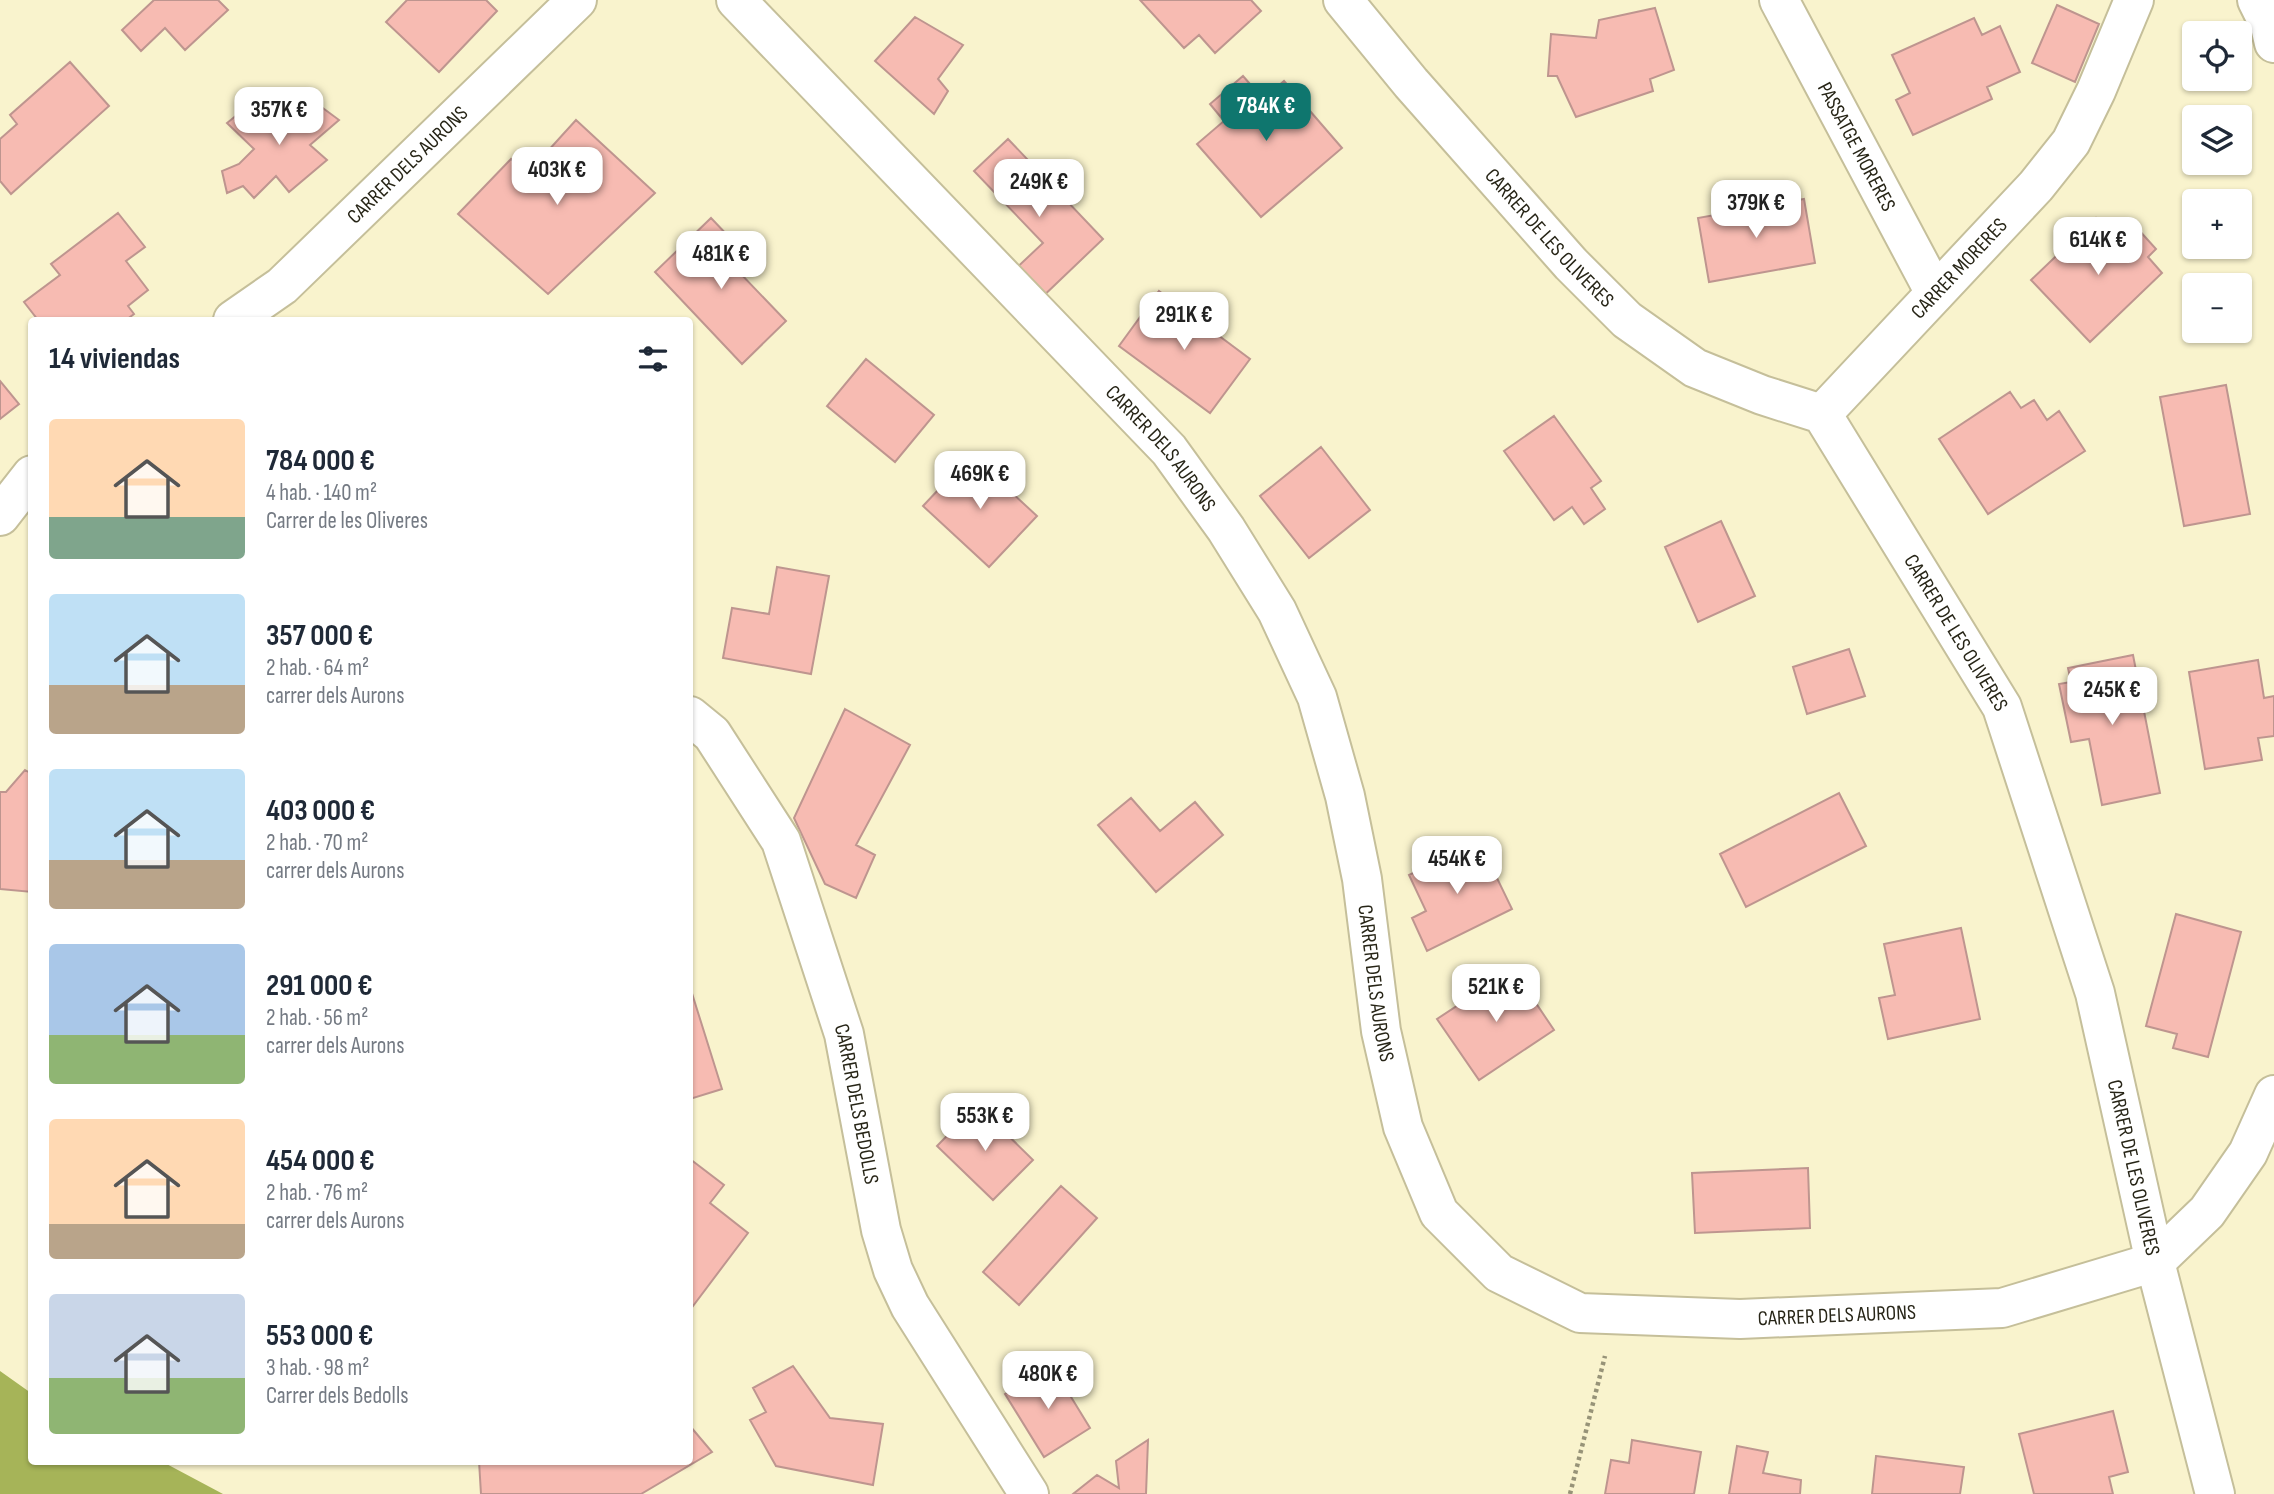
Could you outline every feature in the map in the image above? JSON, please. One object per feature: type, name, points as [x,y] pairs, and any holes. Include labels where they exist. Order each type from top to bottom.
[{"type":"street","name":"CARRER DELS AURONS","points":[[237,317],[282,285],[578,0]]},
{"type":"street","name":"CARRER DELS AURONS","points":[[736,0],[1169,450],[1226,528],[1277,611],[1317,697],[1345,796],[1362,879],[1381,1031],[1403,1126],[1439,1213],[1499,1273],[1580,1313],[1741,1319],[2002,1308],[2155,1262],[2207,1212],[2248,1153],[2274,1095]]},
{"type":"street","name":"CARRER DE LES OLIVERES","points":[[1343,0],[1562,254],[1627,320],[1695,368],[1762,395],[1822,414],[2002,706],[2095,993],[2155,1262],[2215,1494]]},
{"type":"street","name":"PASSATGE MORERES","points":[[1779,0],[1936,293]]},
{"type":"street","name":"CARRER MORERES","points":[[1822,414],[2036,186],[2071,142],[2096,91],[2134,0]]},
{"type":"street","points":[[2257,0],[2270,26],[2274,43]]},
{"type":"street","points":[[0,516],[28,480]]},
{"type":"street","name":"CARRER DELS BEDOLLS","points":[[693,718],[712,734],[781,841],[844,1034],[881,1230],[893,1270],[910,1306],[1029,1494]]},
{"type":"path","points":[[1570,1494],[1616,1315]]},
{"type":"green space","points":[[0,1371],[28,1391],[28,1465],[169,1465],[223,1494],[0,1494]]},
{"type":"building","points":[[154,0],[218,0],[228,10],[185,50],[165,28],[141,51],[122,30]]},
{"type":"building","points":[[407,0],[486,0],[497,11],[439,72],[386,22]]},
{"type":"building","points":[[1140,0],[1251,0],[1261,11],[1215,53],[1199,35],[1184,48]]},
{"type":"building","points":[[2057,5],[2099,24],[2075,82],[2032,63]]},
{"type":"building","points":[[1655,8],[1674,70],[1650,79],[1653,91],[1576,117],[1557,76],[1548,76],[1551,34],[1596,38],[1599,20]]},
{"type":"building","points":[[915,17],[963,45],[938,79],[948,91],[934,114],[875,61]]},
{"type":"building","points":[[1974,18],[1982,35],[2000,26],[2020,72],[1987,87],[1992,99],[1913,135],[1896,100],[1910,93],[1892,55]]},
{"type":"building","points":[[70,62],[109,106],[11,194],[0,181],[0,139],[17,124],[10,115]]},
{"type":"building","points":[[1243,76],[1263,99],[1284,81],[1342,148],[1261,217],[1197,144],[1224,121],[1210,104]]},
{"type":"building","points":[[312,100],[339,120],[310,145],[327,160],[289,192],[276,176],[254,198],[243,186],[227,193],[222,171],[239,164],[254,149],[227,123],[243,110],[258,123],[280,103],[298,113]]},
{"type":"building","points":[[576,120],[655,193],[548,294],[458,214],[511,159],[527,174]]},
{"type":"building","points":[[1008,139],[1103,239],[1037,302],[1010,274],[1043,243],[974,171]]},
{"type":"building","points":[[1804,199],[1815,263],[1709,282],[1698,218]]},
{"type":"building","points":[[118,213],[145,247],[126,261],[148,290],[128,306],[134,314],[130,317],[36,317],[24,302],[60,275],[51,264]]},
{"type":"building","points":[[711,218],[750,259],[738,271],[786,321],[742,364],[655,272]]},
{"type":"building","points":[[2096,218],[2121,243],[2137,228],[2156,249],[2148,257],[2162,273],[2090,342],[2031,280]]},
{"type":"building","points":[[1159,291],[1250,359],[1210,413],[1119,346]]},
{"type":"building","points":[[866,359],[934,415],[895,462],[827,406]]},
{"type":"building","points":[[0,381],[19,404],[0,419]]},
{"type":"building","points":[[2226,385],[2250,514],[2184,526],[2160,397]]},
{"type":"building","points":[[2010,392],[2021,408],[2034,400],[2047,420],[2059,411],[2085,451],[1988,514],[1939,439]]},
{"type":"building","points":[[1554,416],[1601,481],[1591,488],[1605,509],[1584,524],[1572,507],[1554,520],[1504,451]]},
{"type":"building","points":[[1321,447],[1370,510],[1309,558],[1260,496]]},
{"type":"building","points":[[971,455],[1037,516],[989,567],[923,506]]},
{"type":"building","points":[[1721,521],[1755,596],[1698,622],[1665,547]]},
{"type":"building","points":[[777,567],[829,576],[811,674],[723,658],[732,608],[769,614]]},
{"type":"building","points":[[1849,649],[1865,696],[1807,714],[1793,667]]},
{"type":"building","points":[[2133,655],[2160,793],[2102,805],[2089,739],[2071,742],[2059,684],[2071,682],[2068,668]]},
{"type":"building","points":[[2258,660],[2264,698],[2274,696],[2274,736],[2258,738],[2262,760],[2205,769],[2189,672]]},
{"type":"building","points":[[845,709],[910,745],[856,845],[875,855],[856,898],[825,884],[794,818]]},
{"type":"building","points":[[25,770],[28,772],[28,892],[0,889],[0,792],[6,792]]},
{"type":"building","points":[[1839,793],[1866,846],[1746,907],[1720,854]]},
{"type":"building","points":[[1131,798],[1160,831],[1195,802],[1223,835],[1156,892],[1098,825]]},
{"type":"building","points":[[1479,841],[1512,909],[1427,951],[1412,918],[1426,911],[1409,875]]},
{"type":"building","points":[[2176,914],[2241,932],[2208,1057],[2173,1048],[2177,1034],[2146,1026]]},
{"type":"building","points":[[1961,928],[1980,1019],[1888,1039],[1879,998],[1895,995],[1884,944]]},
{"type":"building","points":[[1513,969],[1554,1030],[1479,1080],[1437,1019]]},
{"type":"building","points":[[693,997],[722,1089],[693,1098]]},
{"type":"building","points":[[977,1105],[1033,1160],[993,1200],[937,1146]]},
{"type":"building","points":[[693,1161],[724,1185],[710,1203],[748,1233],[693,1306]]},
{"type":"building","points":[[1808,1168],[1810,1228],[1695,1233],[1692,1173]]},
{"type":"building","points":[[1061,1186],[1097,1218],[1019,1305],[983,1272]]},
{"type":"building","points":[[793,1366],[830,1418],[883,1424],[873,1485],[776,1466],[750,1420],[766,1412],[753,1388]]},
{"type":"building","points":[[1052,1366],[1090,1428],[1044,1457],[1005,1394]]},
{"type":"building","points":[[2113,1411],[2128,1472],[2109,1477],[2113,1494],[2034,1494],[2019,1434]]},
{"type":"building","points":[[693,1430],[712,1452],[693,1463]]},
{"type":"building","points":[[1148,1440],[1146,1494],[1073,1494],[1097,1475],[1119,1488],[1116,1461]]},
{"type":"building","points":[[1632,1440],[1701,1452],[1694,1494],[1605,1494],[1611,1460],[1629,1463]]},
{"type":"building","points":[[1737,1446],[1768,1452],[1763,1473],[1801,1480],[1800,1494],[1729,1494]]},
{"type":"building","points":[[1876,1456],[1964,1467],[1960,1494],[1872,1494]]},
{"type":"building","points":[[479,1465],[690,1465],[641,1494],[481,1494]]}]
